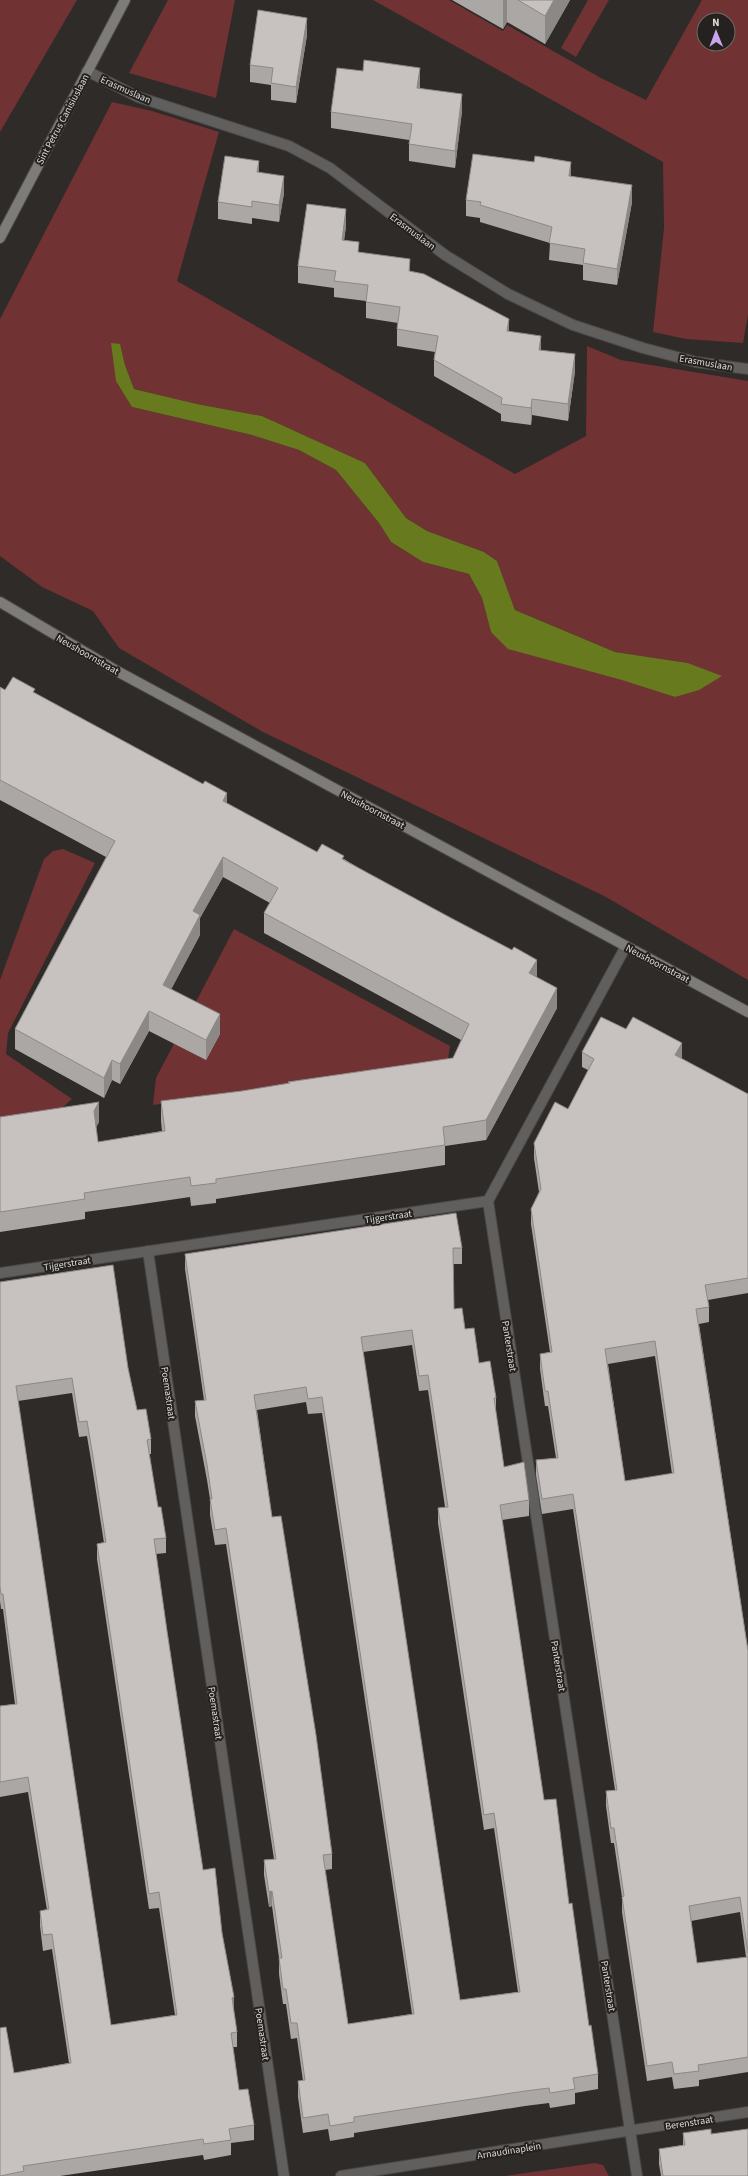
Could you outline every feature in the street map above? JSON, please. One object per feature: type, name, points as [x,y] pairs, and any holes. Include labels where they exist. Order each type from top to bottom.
[{"type":"street","name":"Sint Petrus Canisiuslaan","points":[[0,238],[125,0]]},
{"type":"street","name":"Erasmuslaan","points":[[87,71],[138,97],[289,146],[330,168],[445,255],[508,294],[573,325],[643,348],[696,362],[748,369]]},
{"type":"street","name":"Neushoornstraat","points":[[0,602],[122,673],[748,1012]]},
{"type":"street","points":[[488,1201],[626,946]]},
{"type":"street","name":"Tijgerstraat","points":[[0,1273],[488,1201]]},
{"type":"street","name":"Panterstraat","points":[[488,1201],[631,2131]]},
{"type":"street","name":"Poemastraat","points":[[148,1251],[284,2176]]},
{"type":"street","name":"Berenstraat","points":[[631,2131],[748,2112]]},
{"type":"street","points":[[631,2131],[637,2176]]},
{"type":"street","name":"Arnaudinaplein","points":[[342,2176],[631,2131]]},
{"type":"shaded area","points":[[0,0],[77,0],[0,132]]},
{"type":"shaded area","points":[[168,0],[235,0],[216,98],[129,73]]},
{"type":"shaded area","points":[[373,0],[449,0],[503,31],[507,25],[601,78],[646,100],[702,0],[748,0],[748,315],[743,343],[686,339],[653,332],[664,228],[663,162]]},
{"type":"shaded area","points":[[588,0],[609,0],[576,57],[561,48]]},
{"type":"shaded area","points":[[112,102],[152,111],[219,132],[177,281],[515,474],[586,436],[587,346],[621,360],[748,381],[748,980],[606,897],[263,732],[119,648],[93,611],[42,587],[0,556],[0,319]],"holes":[[[120,344],[125,365],[134,389],[197,404],[262,416],[365,463],[406,518],[427,531],[484,552],[497,561],[515,610],[615,652],[688,663],[721,676],[675,697],[491,632],[482,598],[469,574],[423,562],[391,542],[379,523],[336,470],[299,450],[252,435],[132,407]]]},
{"type":"shaded area","points":[[111,343],[120,344],[125,365],[134,389],[197,404],[262,416],[365,463],[406,518],[427,531],[484,552],[497,561],[515,610],[615,652],[688,663],[722,676],[699,690],[675,697],[622,680],[508,649],[491,632],[482,598],[469,574],[423,562],[391,542],[379,523],[336,470],[299,450],[252,435],[132,407],[116,381]]},
{"type":"shaded area","points":[[63,849],[95,863],[8,1033],[6,1054],[72,1099],[53,1116],[0,1120],[0,980],[44,859],[53,851]]},
{"type":"shaded area","points":[[234,929],[450,1046],[447,1065],[153,1105],[156,1078]]},
{"type":"shaded area","points":[[595,2163],[603,2165],[609,2176],[505,2176]]},
{"type":"building","points":[[518,0],[554,0],[545,16]]},
{"type":"building","points":[[258,10],[307,18],[296,87],[271,83],[273,68],[250,65]]},
{"type":"building","points":[[364,60],[420,68],[417,88],[462,94],[455,151],[409,144],[412,124],[331,112],[337,68],[363,71]]},
{"type":"building","points":[[473,154],[534,162],[535,156],[571,162],[569,176],[632,185],[617,269],[583,263],[585,249],[549,243],[552,227],[480,205],[481,202],[466,200]]},
{"type":"building","points":[[225,156],[259,161],[257,172],[284,176],[279,205],[252,201],[252,207],[218,202]]},
{"type":"building","points":[[307,204],[346,209],[342,240],[359,242],[358,252],[410,259],[409,271],[424,274],[509,319],[507,331],[541,336],[539,350],[575,354],[568,404],[532,399],[531,408],[501,404],[502,398],[434,360],[438,336],[397,329],[400,307],[366,302],[368,285],[334,281],[336,271],[298,266]]},
{"type":"building","points":[[13,677],[35,689],[33,692],[203,784],[205,781],[227,793],[223,801],[317,852],[322,844],[344,856],[342,859],[451,918],[512,950],[514,947],[537,960],[529,973],[557,988],[486,1120],[443,1127],[445,1145],[216,1179],[216,1183],[191,1186],[190,1177],[129,1186],[84,1193],[85,1199],[0,1212],[0,1117],[99,1102],[94,1111],[98,1142],[165,1131],[161,1101],[242,1091],[290,1083],[288,1082],[453,1058],[469,1024],[264,913],[278,888],[223,857],[193,911],[200,915],[163,985],[220,1014],[206,1040],[149,1011],[120,1064],[112,1060],[104,1078],[15,1029],[115,841],[0,780],[0,687],[5,690]]},
{"type":"building","points":[[601,1017],[626,1029],[633,1017],[682,1043],[675,1055],[748,1094],[748,1278],[705,1285],[709,1307],[696,1309],[748,1651],[748,1953],[740,1897],[689,1906],[697,1963],[748,1957],[748,2057],[698,2065],[699,2071],[674,2074],[672,2062],[647,2066],[622,1897],[624,1896],[614,1828],[611,1828],[606,1791],[617,1790],[573,1494],[542,1499],[536,1460],[558,1458],[548,1391],[545,1391],[540,1354],[552,1352],[531,1209],[541,1189],[534,1143],[555,1102],[568,1109],[594,1059],[582,1052]],"holes":[[[655,1341],[674,1473],[625,1481],[605,1349]]]},
{"type":"building","points":[[456,1213],[462,1248],[453,1248],[454,1309],[462,1308],[465,1329],[474,1328],[479,1363],[490,1361],[504,1467],[524,1462],[529,1500],[500,1505],[544,1800],[556,1799],[569,1904],[572,1903],[589,2026],[591,2025],[598,2074],[573,2078],[575,2089],[550,2093],[549,2088],[525,2091],[354,2117],[354,2122],[330,2126],[328,2114],[303,2118],[298,2081],[305,2080],[297,2023],[291,2023],[286,1989],[283,1989],[279,1958],[282,1958],[272,1891],[269,1892],[264,1860],[276,1859],[226,1528],[215,1530],[207,1465],[195,1401],[206,1400],[185,1254]],"holes":[[[412,1330],[419,1376],[428,1375],[448,1507],[438,1508],[484,1815],[494,1813],[520,1992],[460,2000],[361,1337]],[[306,1387],[308,1399],[322,1397],[414,2014],[348,2024],[323,1855],[332,1854],[316,1735],[281,1516],[272,1517],[254,1395]]]},
{"type":"building","points":[[113,1265],[128,1368],[137,1410],[146,1409],[151,1439],[147,1440],[158,1507],[161,1507],[166,1538],[154,1539],[167,1631],[203,1870],[215,1868],[222,1933],[234,1997],[232,1998],[237,2032],[231,2033],[239,2090],[248,2089],[254,2125],[229,2129],[231,2140],[204,2144],[203,2139],[23,2166],[24,2171],[0,2176],[0,2028],[6,2027],[14,2073],[71,2063],[52,1934],[43,1935],[40,1911],[49,1909],[28,1777],[0,1782],[0,1706],[17,1704],[3,1594],[1,1594],[0,1586],[0,1282]],"holes":[[[72,1378],[79,1422],[87,1421],[93,1457],[106,1542],[97,1544],[149,1894],[159,1892],[177,2015],[111,2025],[16,1386]]]},
{"type":"building","points":[[711,2129],[711,2134],[748,2129],[748,2176],[663,2176],[659,2149],[685,2145],[683,2133]]}]
